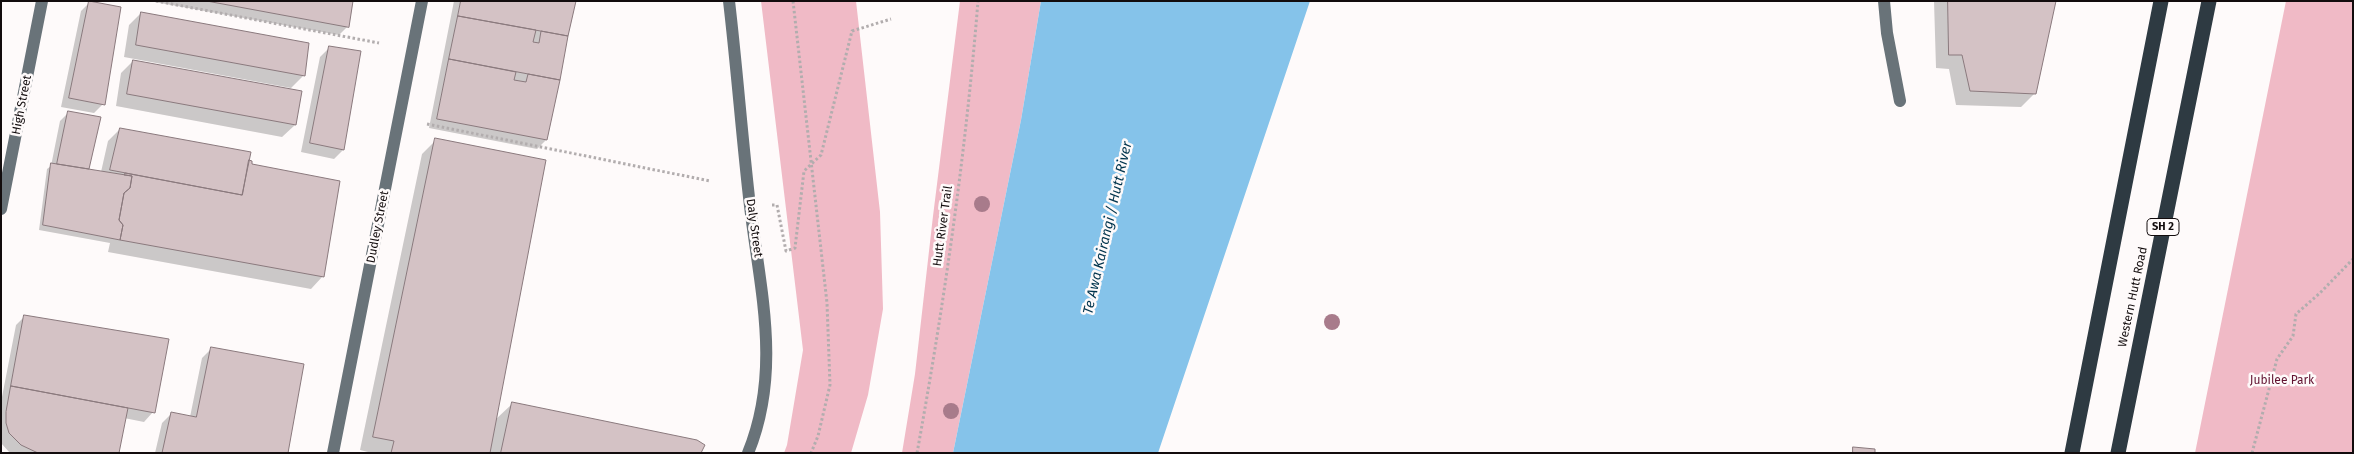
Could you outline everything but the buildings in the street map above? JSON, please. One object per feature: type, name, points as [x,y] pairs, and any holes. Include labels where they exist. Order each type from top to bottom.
[{"type":"highway","points":[[2072,453],[2161,1]]},
{"type":"highway","name":"Western Hutt Road","points":[[2118,453],[2209,1]]},
{"type":"main road","name":"High Street","points":[[1,209],[42,1]]},
{"type":"main road","name":"Dudley Street","points":[[333,453],[422,1]]},
{"type":"main road","name":"Daly Street","points":[[729,1],[750,205],[760,277],[767,357],[767,378],[760,419],[748,453]]},
{"type":"main road","points":[[1884,1],[1887,33],[1900,101]]},
{"type":"path","points":[[156,1],[379,43]]},
{"type":"path","points":[[793,1],[827,303],[830,385],[812,453]]},
{"type":"path","name":"Hutt River Trail","points":[[917,453],[934,358],[973,69],[978,1]]},
{"type":"path","points":[[772,205],[778,205],[786,250],[795,248],[804,171],[821,155],[852,31],[891,19]]},
{"type":"path","points":[[427,124],[710,181]]},
{"type":"path","points":[[2252,453],[2277,359],[2293,336],[2296,314],[2320,293],[2353,259]]},
{"type":"green space","points":[[761,1],[856,1],[880,212],[883,309],[868,395],[851,453],[784,453],[803,350]]},
{"type":"green space","points":[[960,1],[1041,1],[1021,120],[953,453],[902,453],[915,374]]},
{"type":"green space","name":"Jubilee Park","points":[[2286,1],[2353,1],[2353,453],[2195,453]]},
{"type":"water","name":"Te Awa Kairangi / Hutt River","points":[[1041,1],[1310,1],[1158,453],[953,453],[1021,120]]}]
